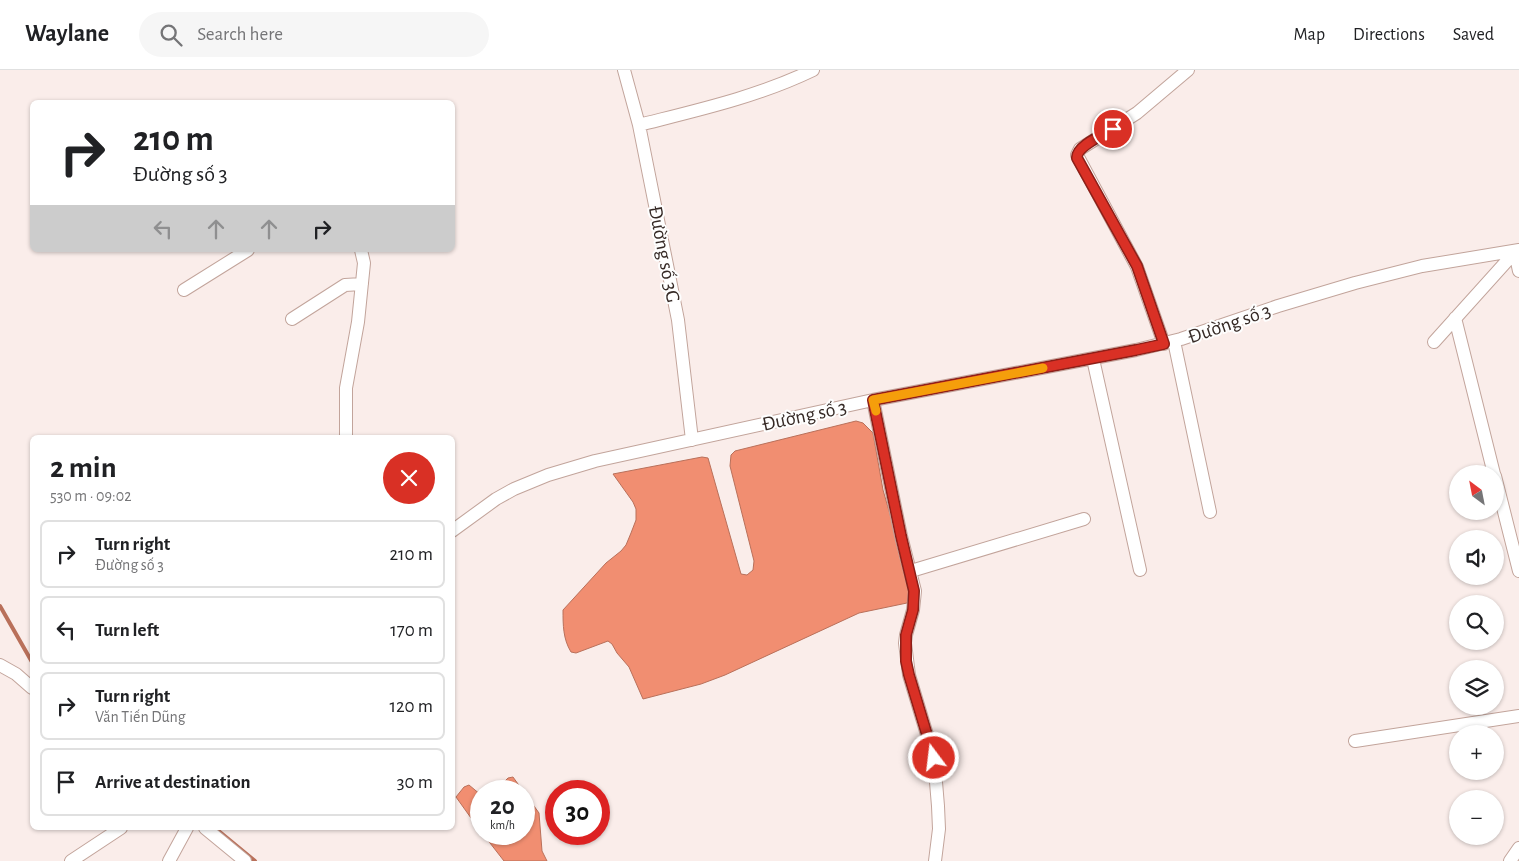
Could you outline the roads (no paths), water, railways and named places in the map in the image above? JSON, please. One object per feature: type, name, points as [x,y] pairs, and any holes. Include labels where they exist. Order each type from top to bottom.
[{"type":"street","name":"Đường số 3G","points":[[624,70],[638,125],[678,320],[692,440]]},
{"type":"street","points":[[638,125],[750,96],[813,70]]},
{"type":"street","points":[[1188,70],[1137,114],[1084,146],[1077,152],[1077,158],[1137,266],[1169,343],[1210,512]]},
{"type":"street","points":[[1517,251],[1519,271]]},
{"type":"street","points":[[1434,342],[1517,251]]},
{"type":"street","name":"Đường số 3","points":[[455,529],[496,499],[514,489],[595,461],[873,400],[1169,343],[1278,306],[1355,283],[1432,264],[1517,251]]},
{"type":"street","points":[[184,290],[245,252]]},
{"type":"street","points":[[346,435],[346,388],[358,322],[364,263],[361,252]]},
{"type":"street","points":[[292,319],[345,285],[362,284]]},
{"type":"street","points":[[1455,318],[1492,465]]},
{"type":"street","points":[[1093,359],[1140,570]]},
{"type":"street","points":[[873,400],[901,536],[911,571],[915,600],[905,643],[909,675],[934,758],[939,829],[935,861]]},
{"type":"street","points":[[1504,511],[1519,571]]},
{"type":"street","points":[[911,571],[1084,519]]},
{"type":"street","points":[[0,665],[16,674],[30,686]]},
{"type":"street","points":[[1355,742],[1519,716]]},
{"type":"street","points":[[71,861],[118,830]]},
{"type":"street","points":[[169,861],[186,830]]},
{"type":"street","points":[[207,830],[246,861]]},
{"type":"street","points":[[1510,861],[1519,848]]},
{"type":"waterway","points":[[0,606],[30,658]]},
{"type":"waterway","points":[[217,830],[255,861]]}]
